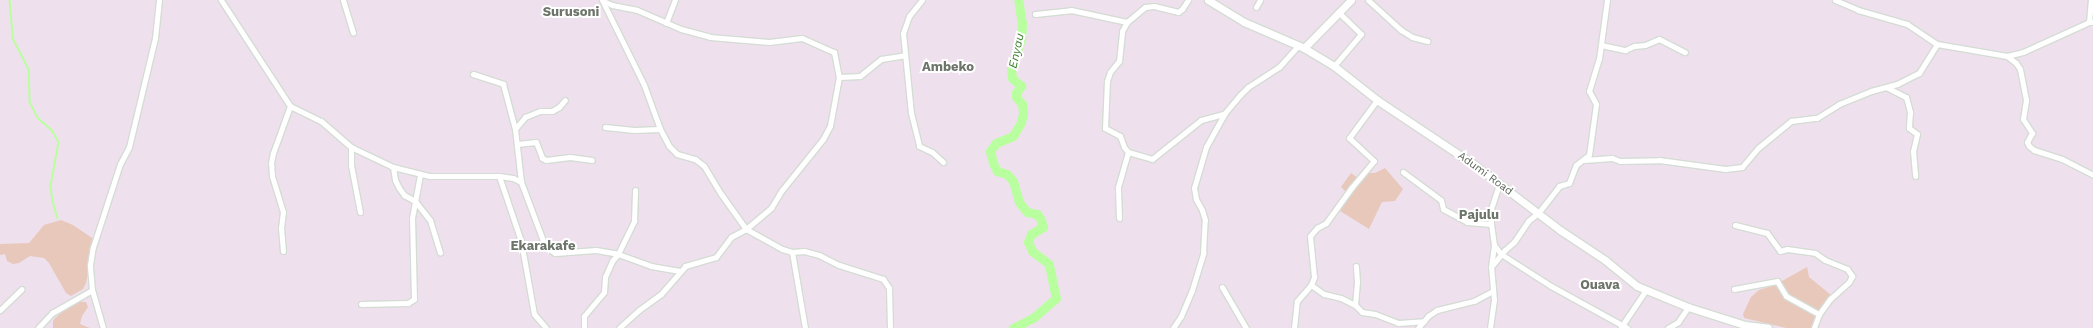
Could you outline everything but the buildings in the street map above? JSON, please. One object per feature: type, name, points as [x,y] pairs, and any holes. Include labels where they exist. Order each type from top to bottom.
[{"type":"main road","name":"Adumi Road","points":[[1208,0],[1244,22],[1301,47],[1334,66],[1377,100],[1476,166],[1539,212],[1560,230],[1605,260],[1637,286],[1688,307],[1745,325],[1768,328]]},
{"type":"main road","points":[[1301,47],[1351,0]]},
{"type":"street","points":[[103,328],[92,290],[90,265],[93,247],[120,164],[129,147],[155,38],[159,0]]},
{"type":"street","points":[[221,0],[290,106],[321,121],[351,147],[393,167],[420,175],[499,176],[513,178],[520,182]]},
{"type":"street","points":[[343,0],[353,32]]},
{"type":"street","points":[[666,23],[675,0]]},
{"type":"street","points":[[922,0],[908,16],[904,27],[911,113],[919,146],[932,152],[943,162]]},
{"type":"street","points":[[1188,0],[1178,12],[1154,6],[1145,7],[1127,22],[1121,34],[1121,53],[1119,61],[1110,72],[1107,81],[1105,128],[1120,136],[1124,147],[1128,152],[1152,159],[1200,120],[1224,114]]},
{"type":"street","points":[[1256,7],[1260,0]]},
{"type":"street","points":[[1368,0],[1401,30],[1412,37],[1427,41]]},
{"type":"street","points":[[1491,268],[1501,254],[1514,242],[1528,221],[1539,212],[1559,186],[1569,183],[1576,165],[1589,155],[1596,104],[1589,91],[1601,45],[1608,0]]},
{"type":"street","points":[[1835,0],[1858,10],[1907,24],[1937,44],[2008,56],[2023,52],[2091,22],[2091,0]]},
{"type":"street","points":[[603,1],[637,10],[692,33],[726,40],[747,39],[769,42],[802,38],[834,52],[839,76],[830,126],[823,139],[782,190],[771,208],[746,229],[731,237],[716,257],[688,265],[680,271],[673,282],[661,294],[639,310],[619,328]]},
{"type":"street","points":[[603,1],[644,85],[660,129],[669,146],[677,154],[695,160],[704,166],[721,194],[746,229],[769,243],[792,252],[804,251],[820,255],[840,265],[883,279],[889,288],[890,328]]},
{"type":"street","points":[[1035,14],[1070,10],[1127,22]]},
{"type":"street","points":[[1334,66],[1361,34],[1338,12]]},
{"type":"street","points":[[1601,45],[1625,50],[1634,46],[1646,45],[1659,39],[1685,52]]},
{"type":"street","points":[[1584,160],[1612,158],[1620,162],[1659,160],[1725,169],[1742,168],[1758,148],[1791,121],[1817,118],[1839,104],[1871,91],[1897,84],[1919,73],[1937,44]]},
{"type":"street","points":[[1173,328],[1181,316],[1192,290],[1205,240],[1204,216],[1196,199],[1195,184],[1204,151],[1224,114],[1248,87],[1278,67],[1301,47]]},
{"type":"street","points":[[839,76],[860,76],[881,59],[905,54]]},
{"type":"street","points":[[2008,56],[2020,69],[2026,100],[2023,119],[2032,133],[2027,142],[2028,146],[2034,150],[2062,159],[2093,175]]},
{"type":"street","points":[[473,74],[503,84],[515,129],[520,182],[545,246],[552,251],[563,253],[596,250],[618,254],[651,266],[680,271]]},
{"type":"street","points":[[1886,87],[1906,97],[1910,112],[1909,128],[1917,134],[1913,151],[1915,176]]},
{"type":"street","points":[[515,129],[525,117],[540,111],[555,110],[565,100]]},
{"type":"street","points":[[1294,328],[1297,301],[1311,285],[1315,274],[1310,236],[1317,228],[1326,223],[1352,187],[1374,161],[1349,138],[1377,100]]},
{"type":"street","points":[[283,251],[281,228],[283,212],[272,176],[272,163],[273,153],[290,106]]},
{"type":"street","points":[[604,127],[634,130],[660,129]]},
{"type":"street","points":[[517,144],[536,142],[542,158],[546,160],[570,156],[592,160]]},
{"type":"street","points":[[351,147],[351,165],[360,212]]},
{"type":"street","points":[[1119,218],[1118,187],[1128,152]]},
{"type":"street","points":[[393,167],[395,180],[399,188],[404,195],[415,201],[430,220],[440,253]]},
{"type":"street","points":[[1403,172],[1441,200],[1442,209],[1467,222],[1491,224]]},
{"type":"street","points":[[361,304],[408,303],[414,299],[412,218],[420,175]]},
{"type":"street","points":[[499,176],[521,241],[534,314],[546,328]]},
{"type":"street","points":[[1490,328],[1494,300],[1491,268],[1494,245],[1491,224],[1491,209],[1499,184]]},
{"type":"street","points":[[584,328],[584,316],[604,292],[606,277],[612,261],[618,254],[634,221],[635,190]]},
{"type":"street","points":[[1736,225],[1767,233],[1780,251],[1787,249],[1815,253],[1825,260],[1846,269],[1852,276],[1849,282],[1830,299],[1818,314],[1814,328]]},
{"type":"street","points":[[1494,245],[1501,254],[1550,286],[1623,327],[1646,290]]},
{"type":"street","points":[[792,252],[804,328]]},
{"type":"street","points":[[1355,305],[1357,282],[1356,266]]},
{"type":"street","points":[[1734,289],[1777,281],[1786,296],[1818,314]]},
{"type":"street","points":[[1311,285],[1324,294],[1342,298],[1355,305],[1362,312],[1375,314],[1398,323],[1424,321]]},
{"type":"street","points":[[1222,287],[1246,328]]},
{"type":"street","points":[[0,310],[22,289]]},
{"type":"street","points":[[38,328],[52,313],[92,290]]},
{"type":"street","points":[[1418,328],[1428,316],[1437,310],[1474,301],[1493,291]]},
{"type":"street","points":[[1668,328],[1678,322],[1688,307]]},
{"type":"shaded area","points":[[1385,168],[1403,189],[1395,201],[1382,202],[1369,229],[1340,211],[1349,195],[1341,187],[1351,173],[1358,178],[1367,173],[1375,173]]},
{"type":"shaded area","points":[[61,220],[73,225],[95,240],[86,283],[83,289],[71,296],[66,293],[49,263],[44,258],[30,256],[19,263],[13,264],[7,261],[5,254],[0,255],[0,244],[29,243],[44,225]]},
{"type":"shaded area","points":[[1807,267],[1809,277],[1831,295],[1831,300],[1819,309],[1817,323],[1814,328],[1786,328],[1744,318],[1743,314],[1751,297],[1759,290],[1775,285]]},
{"type":"shaded area","points":[[79,302],[86,302],[88,307],[82,316],[80,324],[90,328],[53,328],[53,321],[55,318],[70,306]]},
{"type":"waterway","points":[[10,0],[13,38],[29,69],[30,102],[38,118],[52,130],[59,142],[51,186],[53,202],[58,218]]},
{"type":"waterway","name":"Enyau","points":[[1013,328],[1033,318],[1056,298],[1049,264],[1032,251],[1028,242],[1031,234],[1043,227],[1040,218],[1037,214],[1027,212],[1019,202],[1013,181],[1007,174],[997,171],[990,151],[996,143],[1013,136],[1021,122],[1023,113],[1022,104],[1016,97],[1016,93],[1021,86],[1012,78],[1011,68],[1021,39],[1022,24],[1018,0]]},
{"type":"district","name":"Surusoni","points":[[571,12]]},
{"type":"district","name":"Ambeko","points":[[948,67]]},
{"type":"district","name":"Pajulu","points":[[1479,215]]},
{"type":"district","name":"Ekarakafe","points":[[543,246]]},
{"type":"district","name":"Ouava","points":[[1600,285]]}]
